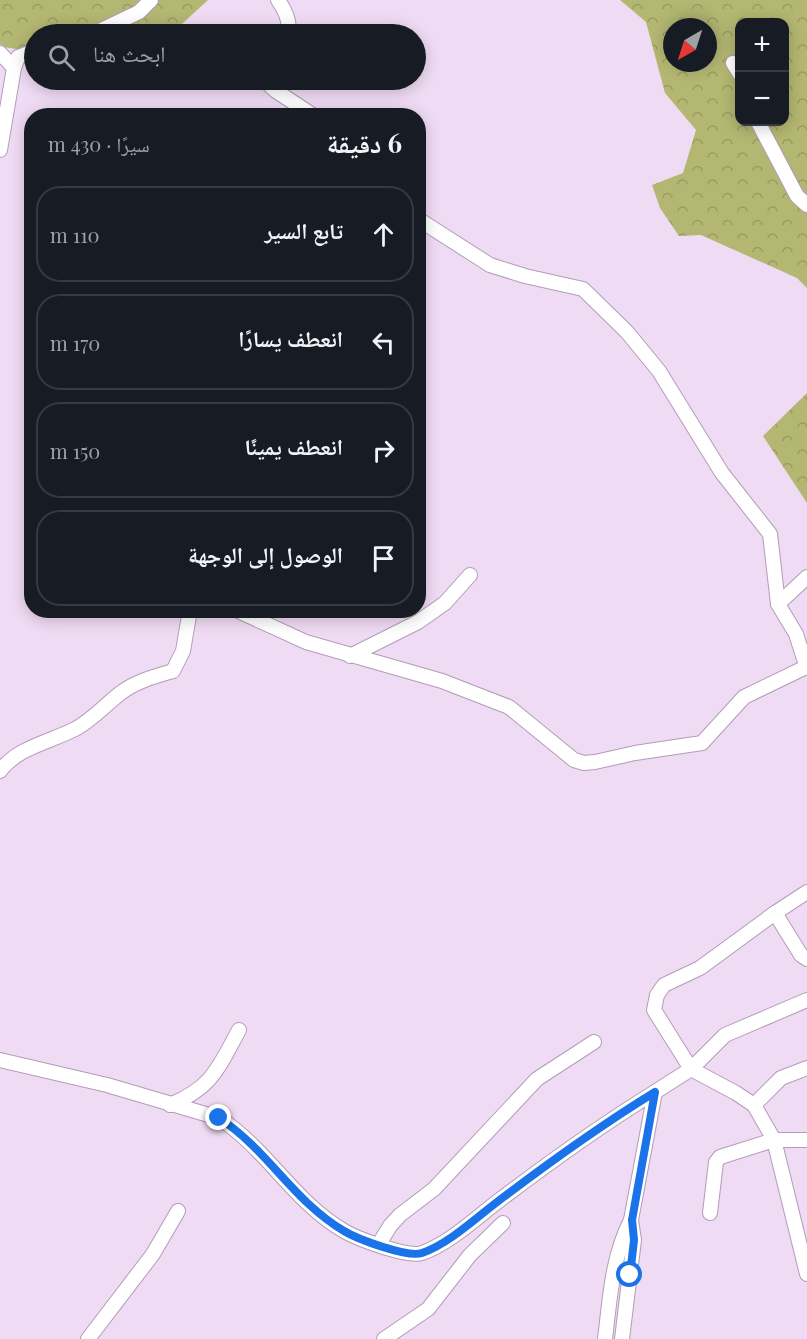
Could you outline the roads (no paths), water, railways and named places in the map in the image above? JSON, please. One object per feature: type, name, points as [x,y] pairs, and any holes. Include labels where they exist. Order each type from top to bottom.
[{"type":"street","points":[[114,24],[139,12],[151,0]]},
{"type":"street","points":[[279,0],[285,10],[288,24]]},
{"type":"street","points":[[0,53],[14,68]]},
{"type":"street","points":[[0,150],[14,68],[18,57],[24,55]]},
{"type":"street","points":[[275,90],[302,108]]},
{"type":"street","points":[[760,126],[797,196],[807,205]]},
{"type":"street","points":[[254,618],[306,642],[442,681],[509,707],[574,760],[584,763],[702,743],[744,697],[807,668],[796,634],[778,604],[770,534],[722,473],[659,371],[627,332],[583,289],[525,276],[490,265],[426,224]]},
{"type":"street","points":[[426,616],[445,603],[470,575]]},
{"type":"street","points":[[778,604],[807,577]]},
{"type":"street","points":[[2,763],[77,728],[124,690],[146,679],[173,670],[183,651],[189,618]]},
{"type":"street","points":[[350,656],[424,618]]},
{"type":"street","points":[[807,892],[700,968],[663,985],[657,995],[654,1010],[691,1069],[754,1105],[774,1140],[807,1274]]},
{"type":"street","points":[[775,913],[801,955],[807,959]]},
{"type":"street","points":[[0,1060],[107,1085],[219,1118],[235,1129],[311,1209],[345,1232],[399,1253],[420,1254],[449,1238],[569,1148],[691,1069],[725,1035],[807,1000]]},
{"type":"street","points":[[170,1104],[187,1098],[215,1075],[239,1030]]},
{"type":"street","points":[[379,1244],[400,1215],[434,1189],[537,1079],[594,1042]]},
{"type":"street","points":[[754,1105],[781,1078],[807,1068]]},
{"type":"street","points":[[622,1339],[634,1240],[632,1220],[655,1092]]},
{"type":"street","points":[[710,1213],[716,1162],[720,1157],[774,1140],[807,1140]]},
{"type":"street","points":[[88,1339],[153,1254],[178,1211]]},
{"type":"street","points":[[605,1339],[613,1272],[623,1236],[632,1220]]},
{"type":"street","points":[[384,1339],[428,1309],[470,1255],[503,1223]]}]
